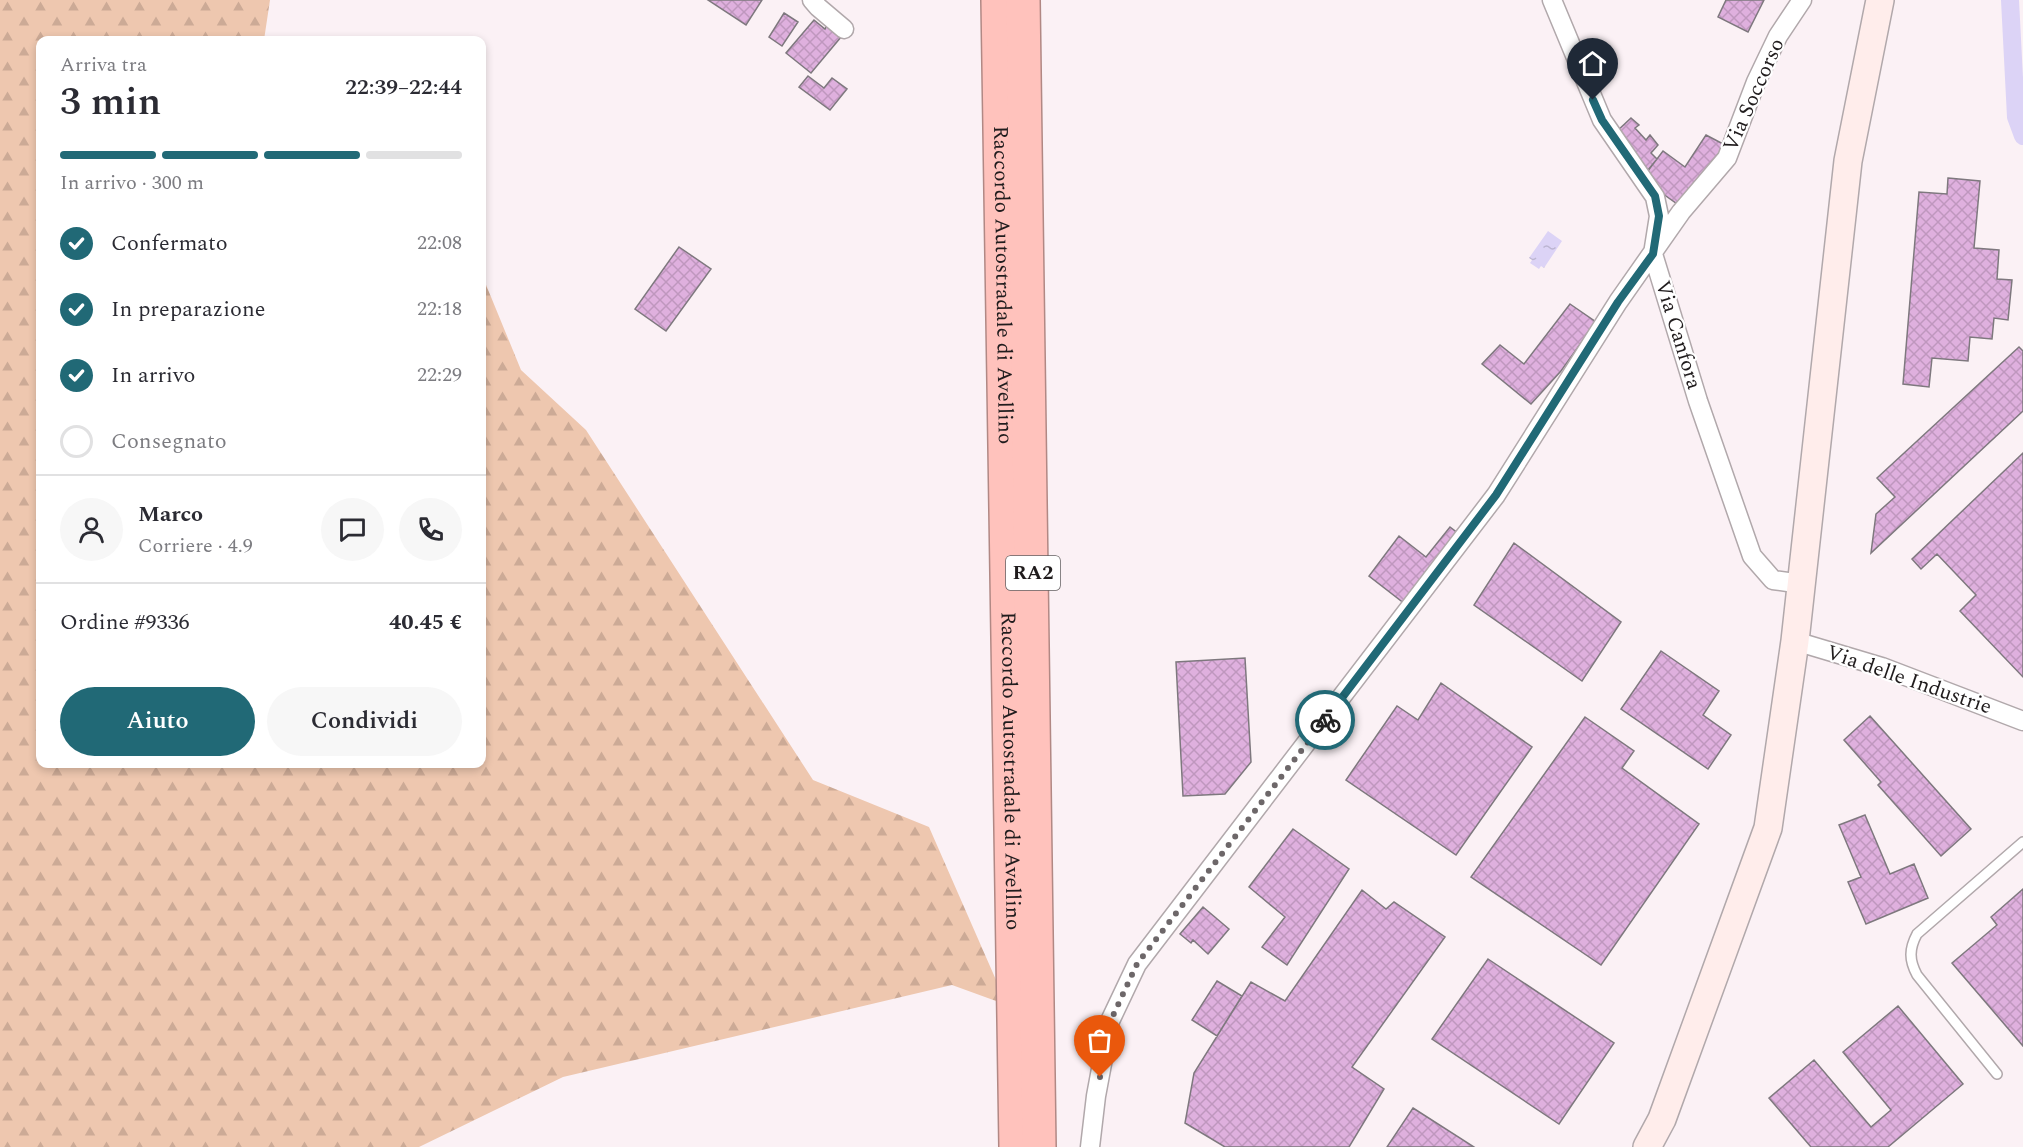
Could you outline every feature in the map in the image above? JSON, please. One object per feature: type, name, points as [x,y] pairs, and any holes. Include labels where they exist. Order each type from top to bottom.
[{"type":"highway","name":"Raccordo Autostradale di Avellino","points":[[998,0],[1016,1147]]},
{"type":"highway","name":"Raccordo Autostradale di Avellino","points":[[1023,0],[1040,1147]]},
{"type":"street","points":[[812,0],[844,29]]},
{"type":"street","name":"Via Canfora","points":[[1552,0],[1602,120],[1655,196],[1659,216],[1653,254],[1698,401],[1752,556],[1773,580],[1802,584]]},
{"type":"street","name":"Via Soccorso","points":[[1090,1147],[1096,1096],[1110,1022],[1137,964],[1496,495],[1618,302],[1681,212],[1727,158],[1756,82],[1778,36],[1802,0]]},
{"type":"street","points":[[1647,1147],[1662,1119],[1768,828],[1802,584],[1848,161],[1880,0]]},
{"type":"street","name":"Via delle Industrie","points":[[1795,641],[1882,667],[2023,721]]},
{"type":"lane","points":[[1997,1074],[1917,975],[1910,963],[1912,945],[1917,934],[2023,842]]},
{"type":"green space","points":[[0,0],[270,0],[265,36],[36,36],[36,768],[486,768],[486,285],[521,370],[586,430],[813,780],[929,827],[1007,1005],[952,985],[563,1077],[419,1147],[0,1147]]},
{"type":"water","points":[[1548,231],[1562,241],[1544,268],[1541,266],[1539,269],[1530,263],[1532,260],[1529,258]]},
{"type":"building","points":[[708,0],[762,0],[746,25]]},
{"type":"building","points":[[1726,0],[1764,0],[1748,32],[1718,17]]},
{"type":"building","points":[[784,13],[798,22],[782,46],[769,37]]},
{"type":"building","points":[[814,20],[825,29],[827,25],[841,37],[811,73],[786,53]]},
{"type":"building","points":[[808,76],[824,88],[832,78],[847,89],[830,110],[799,87]]},
{"type":"building","points":[[1631,118],[1639,125],[1635,128],[1646,140],[1650,135],[1658,145],[1651,153],[1657,159],[1648,170],[1616,132]]},
{"type":"building","points":[[1706,135],[1727,146],[1680,206],[1652,186],[1644,176],[1663,151],[1685,167]]},
{"type":"building","points":[[1948,178],[1980,181],[1974,248],[1999,250],[1997,279],[2012,280],[2008,320],[1994,318],[1992,339],[1970,337],[1968,361],[1932,358],[1929,387],[1903,384],[1919,192],[1947,194]]},
{"type":"building","points":[[679,247],[711,269],[666,331],[635,309]]},
{"type":"building","points":[[1570,304],[1596,322],[1561,371],[1531,404],[1482,364],[1500,345],[1524,364]]},
{"type":"building","points":[[2019,347],[2023,351],[2023,411],[1871,553],[1876,514],[1895,497],[1877,478]]},
{"type":"building","points":[[2023,453],[2023,677],[1960,611],[1976,595],[1937,554],[1921,569],[1912,559]]},
{"type":"building","points":[[1450,527],[1459,534],[1405,604],[1369,576],[1399,536],[1426,557]]},
{"type":"building","points":[[1514,543],[1621,622],[1582,681],[1474,605]]},
{"type":"building","points":[[1661,651],[1719,691],[1703,715],[1731,735],[1708,769],[1621,709]]},
{"type":"building","points":[[1245,658],[1251,762],[1225,794],[1183,796],[1176,662]]},
{"type":"building","points":[[1441,683],[1532,747],[1456,855],[1346,780],[1397,706],[1418,720]]},
{"type":"building","points":[[1870,716],[1971,829],[1941,856],[1878,785],[1881,782],[1844,740]]},
{"type":"building","points":[[1585,717],[1634,751],[1622,768],[1699,824],[1601,965],[1471,877]]},
{"type":"building","points":[[1865,815],[1890,874],[1914,864],[1928,898],[1866,924],[1848,882],[1861,877],[1839,825]]},
{"type":"building","points":[[1293,829],[1349,869],[1287,965],[1262,947],[1285,917],[1249,887]]},
{"type":"building","points":[[2023,889],[2023,1046],[1952,963],[1997,925],[1991,917]]},
{"type":"building","points":[[1362,890],[1386,909],[1394,902],[1445,937],[1352,1067],[1384,1089],[1349,1147],[1225,1147],[1185,1123],[1194,1073],[1251,982],[1285,1001]]},
{"type":"building","points":[[1203,907],[1229,929],[1208,954],[1193,940],[1191,943],[1180,934]]},
{"type":"building","points":[[1488,959],[1614,1043],[1559,1124],[1432,1039]]},
{"type":"building","points":[[1217,981],[1242,996],[1217,1036],[1192,1020]]},
{"type":"building","points":[[1898,1006],[1963,1084],[1888,1147],[1811,1147],[1769,1098],[1814,1060],[1871,1127],[1891,1110],[1843,1052]]},
{"type":"building","points":[[1413,1108],[1474,1147],[1387,1147]]},
{"type":"waterway","points":[[2010,0],[2016,117],[2023,136]]},
{"type":"way so far","points":[[1100,1077],[1110,1022],[1137,964],[1325,720]]},
{"type":"route","points":[[1325,720],[1496,495],[1618,302],[1653,254],[1659,216],[1655,196],[1602,120],[1593,100]]}]
